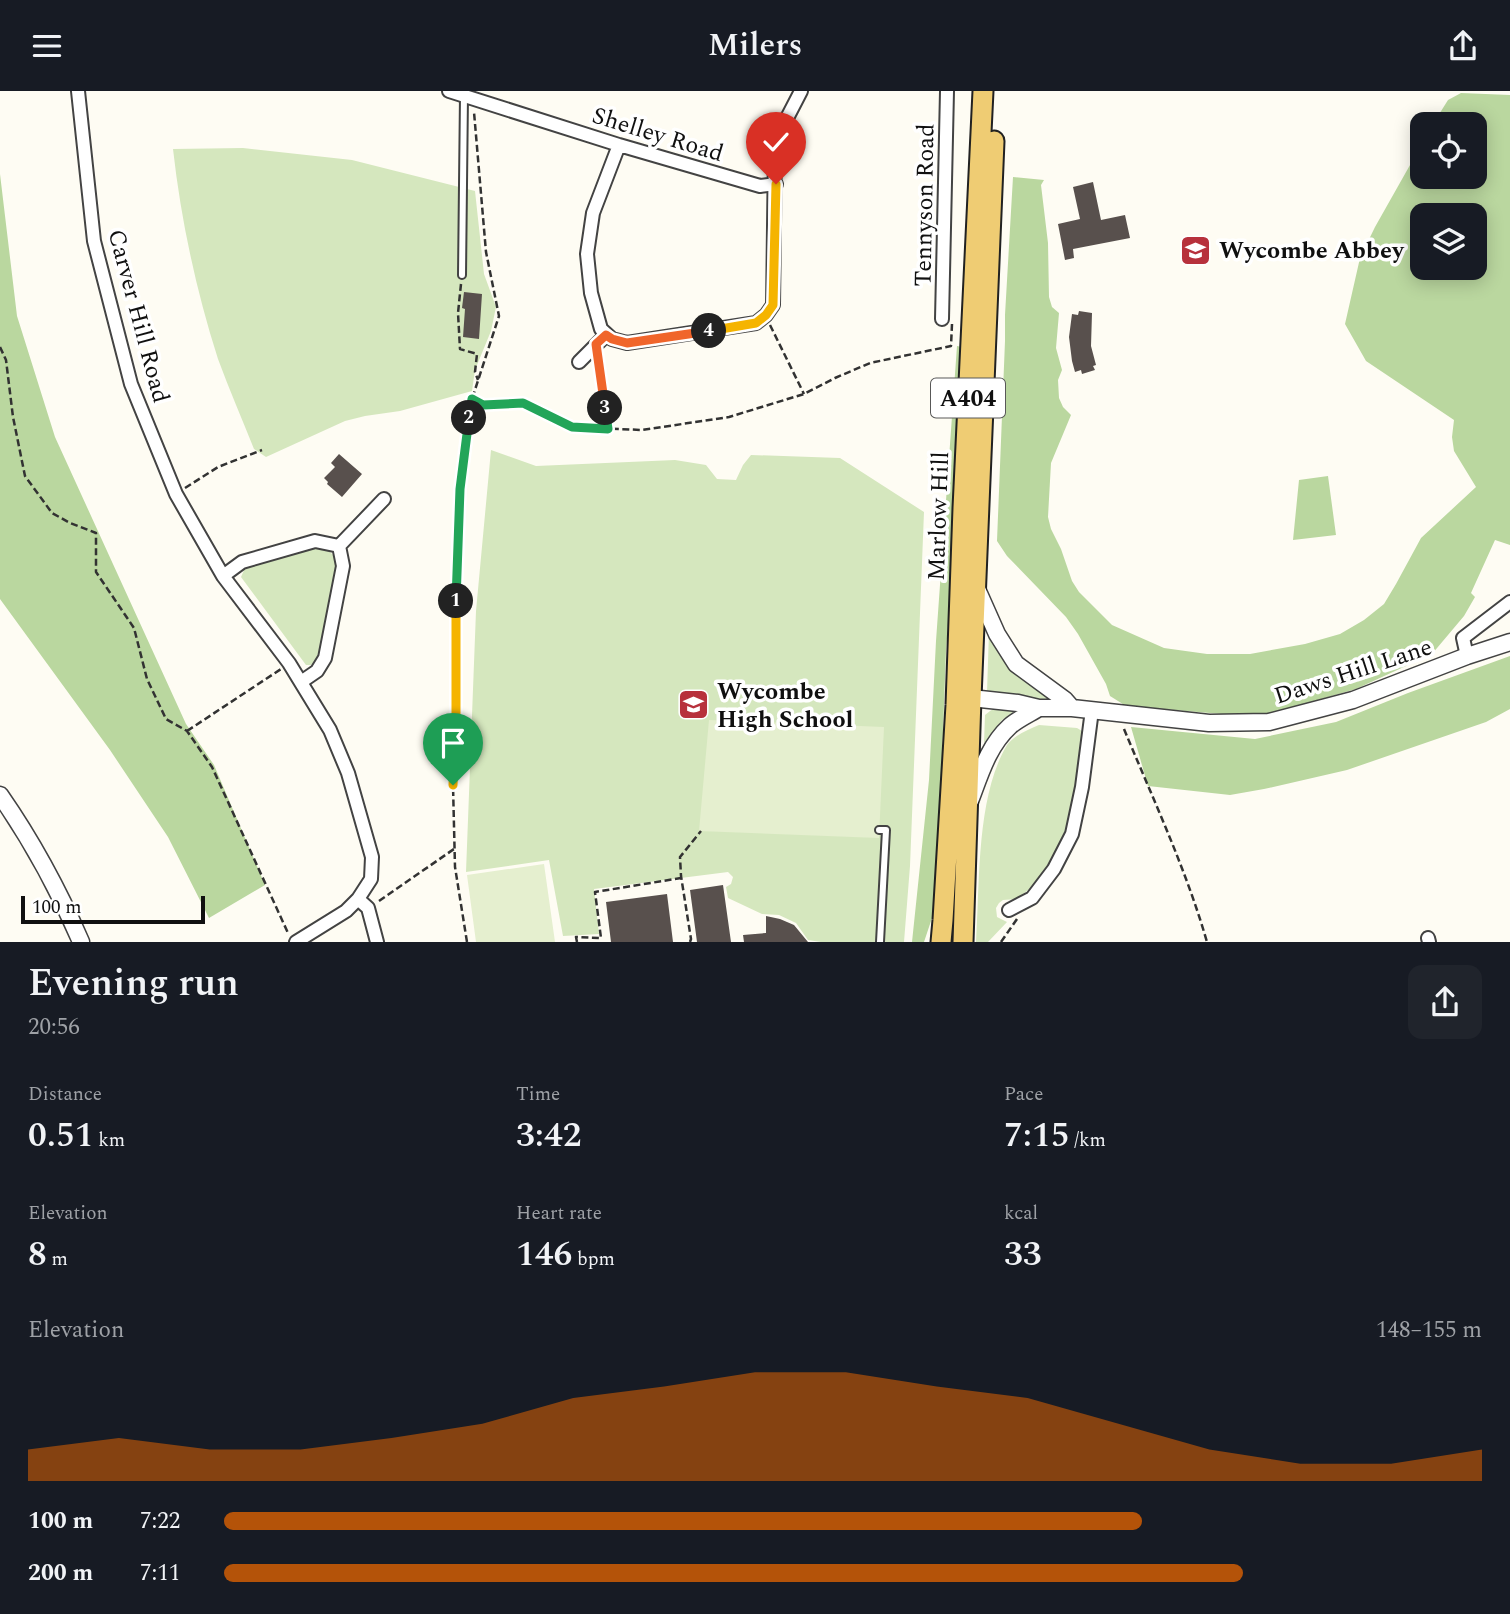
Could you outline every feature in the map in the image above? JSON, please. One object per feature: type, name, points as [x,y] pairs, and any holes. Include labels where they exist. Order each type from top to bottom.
[{"type":"main road","name":"Marlow Hill","points":[[962,942],[968,806],[963,702],[962,508],[983,91]]},
{"type":"main road","name":"Marlow Hill","points":[[941,942],[976,586],[996,91]]},
{"type":"street","name":"Carver Hill Road","points":[[78,91],[94,241],[131,384],[176,494],[223,576],[289,663],[330,730],[348,773],[372,857],[370,879],[363,903],[294,942]]},
{"type":"street","name":"Shelley Road","points":[[449,91],[760,186],[776,184]]},
{"type":"street","points":[[601,339],[627,343],[747,325],[756,323],[766,315],[773,305],[775,149],[786,120],[802,91]]},
{"type":"street","name":"Tennyson Road","points":[[942,319],[947,91]]},
{"type":"street","points":[[579,362],[601,339],[601,329],[591,293],[587,254],[593,213],[619,145]]},
{"type":"street","points":[[339,545],[384,499]]},
{"type":"street","points":[[223,576],[242,562],[315,541],[339,545]]},
{"type":"street","points":[[301,682],[317,671],[325,659],[343,566],[339,545]]},
{"type":"street","points":[[976,586],[997,634],[1016,664],[1072,708]]},
{"type":"street","points":[[1467,656],[1463,638],[1510,601]]},
{"type":"street","name":"Daws Hill Lane","points":[[963,702],[1018,703],[1039,708],[1072,708],[1209,723],[1269,722],[1353,700],[1510,642]]},
{"type":"street","points":[[968,806],[989,752],[998,737],[1011,725],[1039,708]]},
{"type":"street","points":[[1009,910],[1032,898],[1054,869],[1072,834],[1082,787],[1092,710]]},
{"type":"street","points":[[0,795],[47,872],[81,942]]},
{"type":"street","points":[[363,903],[377,942]]},
{"type":"lane","points":[[462,275],[468,97]]},
{"type":"lane","points":[[879,830],[886,830],[880,942]]},
{"type":"path","points":[[467,942],[454,849],[453,785],[460,489],[472,399],[499,316],[486,253],[484,208],[468,97]]},
{"type":"path","points":[[462,275],[458,313],[460,349],[477,354],[475,372],[478,380]]},
{"type":"path","points":[[766,315],[804,394]]},
{"type":"path","points":[[601,339],[608,429]]},
{"type":"path","points":[[472,399],[483,405],[523,403],[572,427],[642,431],[729,417],[804,394],[870,363],[951,346],[952,339]]},
{"type":"path","points":[[0,347],[6,360],[13,417],[25,476],[52,513],[96,533],[96,572],[134,628],[147,679],[166,719],[187,731],[212,767],[294,942]]},
{"type":"path","points":[[176,494],[218,467],[262,450]]},
{"type":"path","points":[[187,731],[289,663]]},
{"type":"path","points":[[1117,713],[1177,857],[1207,942]]},
{"type":"path","points":[[690,942],[680,857],[701,831]]},
{"type":"path","points":[[363,903],[454,849]]},
{"type":"path","points":[[577,942],[576,937],[601,938],[595,892],[681,879]]},
{"type":"green space","points":[[1461,93],[1510,95],[1510,545],[1495,540],[1471,593],[1475,597],[1464,616],[1432,654],[1356,689],[1258,717],[1126,706],[1110,696],[1106,684],[1066,617],[1007,556],[997,541],[1013,177],[1044,180],[1041,185],[1048,243],[1049,297],[1052,307],[1059,313],[1056,348],[1062,370],[1058,380],[1059,398],[1071,415],[1051,463],[1048,517],[1072,581],[1079,592],[1112,625],[1164,648],[1207,654],[1250,654],[1305,644],[1340,634],[1364,620],[1384,604],[1421,538],[1476,487],[1454,451],[1454,420],[1366,361],[1345,324],[1360,258],[1410,165],[1410,189],[1487,189],[1487,112],[1440,112],[1448,100]]},
{"type":"green space","points":[[243,148],[352,160],[475,191],[484,274],[496,307],[491,331],[475,370],[472,391],[400,411],[345,421],[266,457],[254,449],[218,359],[203,307],[180,202],[173,149]]},
{"type":"green space","points":[[0,174],[17,316],[55,437],[186,724],[214,765],[265,885],[209,918],[168,837],[110,750],[0,599]]},
{"type":"green space","points":[[957,346],[962,347],[938,869],[934,912],[924,942],[912,942],[929,780]]},
{"type":"green space","name":"Wycombe High School","points":[[491,450],[536,466],[675,460],[706,465],[717,479],[736,480],[751,455],[840,458],[924,512],[910,866],[904,942],[808,940],[796,923],[779,915],[762,914],[728,898],[726,887],[731,884],[733,877],[728,872],[594,889],[599,934],[563,936],[549,860],[466,872],[476,611]]},
{"type":"green space","points":[[1328,476],[1336,535],[1293,540],[1299,480]]},
{"type":"green space","points":[[313,544],[330,552],[339,567],[321,656],[311,665],[306,665],[241,577],[250,562]]},
{"type":"green space","points":[[989,631],[1056,701],[987,692]]},
{"type":"green space","points":[[1510,656],[1510,709],[1486,722],[1347,770],[1264,789],[1230,795],[1148,786],[1131,727],[1255,739],[1336,722]]},
{"type":"green space","points":[[997,707],[1016,710],[1002,720],[984,743],[985,715]]},
{"type":"green space","points":[[709,720],[884,727],[879,838],[699,831]]},
{"type":"green space","points":[[1039,725],[1077,728],[1082,731],[1082,753],[1068,829],[1057,858],[1038,882],[1017,899],[999,903],[996,908],[997,917],[1007,922],[988,942],[976,942],[981,841],[990,789],[1007,745],[1017,736]]},
{"type":"green space","points":[[544,864],[555,942],[476,942],[467,875]]},
{"type":"building","points":[[1093,182],[1101,220],[1125,215],[1130,238],[1073,249],[1074,258],[1065,260],[1058,224],[1080,219],[1073,187]]},
{"type":"building","points":[[464,292],[482,294],[479,339],[463,337]]},
{"type":"building","points":[[1079,311],[1092,313],[1091,346],[1096,365],[1093,366],[1095,370],[1082,374],[1081,370],[1075,372],[1069,337],[1072,314],[1078,315]]},
{"type":"building","points":[[339,454],[362,474],[342,497],[324,478],[335,467],[331,463]]},
{"type":"building","points":[[723,885],[731,942],[697,942],[690,890]]},
{"type":"building","points":[[667,894],[673,942],[611,942],[606,902]]},
{"type":"building","points":[[766,916],[794,925],[808,942],[744,942],[743,935],[766,933]]},
{"type":"place","name":"Wycombe Abbey","points":[[1196,250]]},
{"type":"place","name":"Wycombe High School","points":[[694,705]]},
{"type":"route","points":[[453,785],[460,489],[472,399],[483,405],[523,403],[572,427],[608,429],[596,344],[606,335],[627,343],[747,325],[762,319],[773,305],[776,184]]}]
